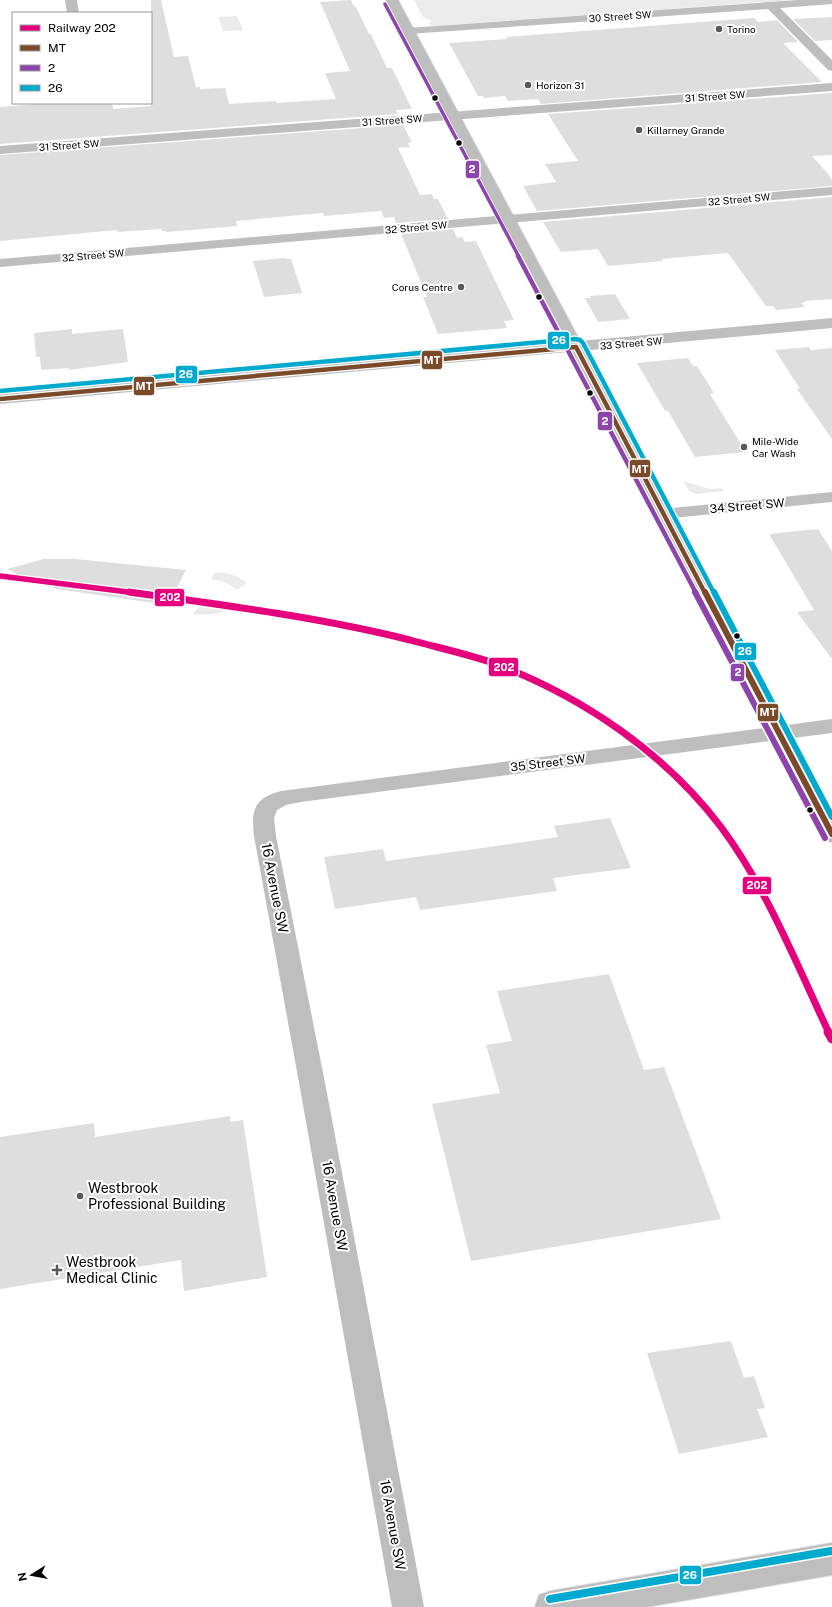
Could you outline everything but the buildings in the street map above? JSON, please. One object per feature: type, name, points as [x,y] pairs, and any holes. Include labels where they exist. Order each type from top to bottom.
[{"type":"street","points":[[71,0],[73,12]]},
{"type":"street","points":[[392,0],[832,834]]},
{"type":"street","name":"30 Street SW","points":[[408,30],[832,1]]},
{"type":"street","points":[[772,6],[832,67]]},
{"type":"street","name":"31 Street SW","points":[[0,150],[832,87]]},
{"type":"street","name":"32 Street SW","points":[[0,263],[832,191]]},
{"type":"street","name":"33 Street SW","points":[[0,399],[423,359],[832,324]]},
{"type":"street","name":"34 Street SW","points":[[663,514],[832,497]]},
{"type":"street","name":"35 Street SW","points":[[267,806],[281,798],[301,795],[832,726]]},
{"type":"street","name":"16 Avenue SW","points":[[267,806],[263,818],[265,836],[315,1095],[408,1607]]},
{"type":"street","points":[[551,1607],[832,1559]]},
{"type":"shaded area","points":[[414,0],[793,0],[432,26],[429,24],[432,21],[423,17]]},
{"type":"shaded area","points":[[237,16],[243,30],[223,31],[218,17]]},
{"type":"shaded area","points":[[683,481],[710,489],[722,488],[724,491],[696,494],[689,491]]},
{"type":"shaded area","points":[[215,572],[232,575],[247,583],[237,590],[225,582],[211,579]]},
{"type":"shaded area","points":[[228,600],[241,605],[217,613],[206,615],[193,614],[201,604],[215,606],[221,605]]},
{"type":"rail line","name":"202","points":[[0,576],[230,606],[347,626],[462,653],[506,668],[564,695],[619,729],[645,749],[669,770],[713,817],[739,853],[774,918],[832,1039]]},
{"type":"transit line","name":"2","points":[[385,4],[825,838]]},
{"type":"transit line","name":"26","points":[[0,391],[575,339],[580,340],[583,343],[832,817]]},
{"type":"transit line","name":"MT","points":[[576,347],[832,834]]},
{"type":"transit line","name":"MT","points":[[0,399],[576,347]]},
{"type":"transit line","name":"26","points":[[550,1599],[831,1551]]},
{"type":"place","name":"Torino","points":[[719,29]]},
{"type":"place","name":"Horizon 31","points":[[528,85]]},
{"type":"place","name":"Killarney Grande","points":[[639,130]]},
{"type":"place","name":"Corus Centre","points":[[461,287]]},
{"type":"place","name":"Mile-Wide Car Wash","points":[[744,447]]},
{"type":"place","name":"Westbrook Professional Building","points":[[80,1196]]},
{"type":"place","name":"Westbrook Medical Clinic","points":[[57,1270]]}]
